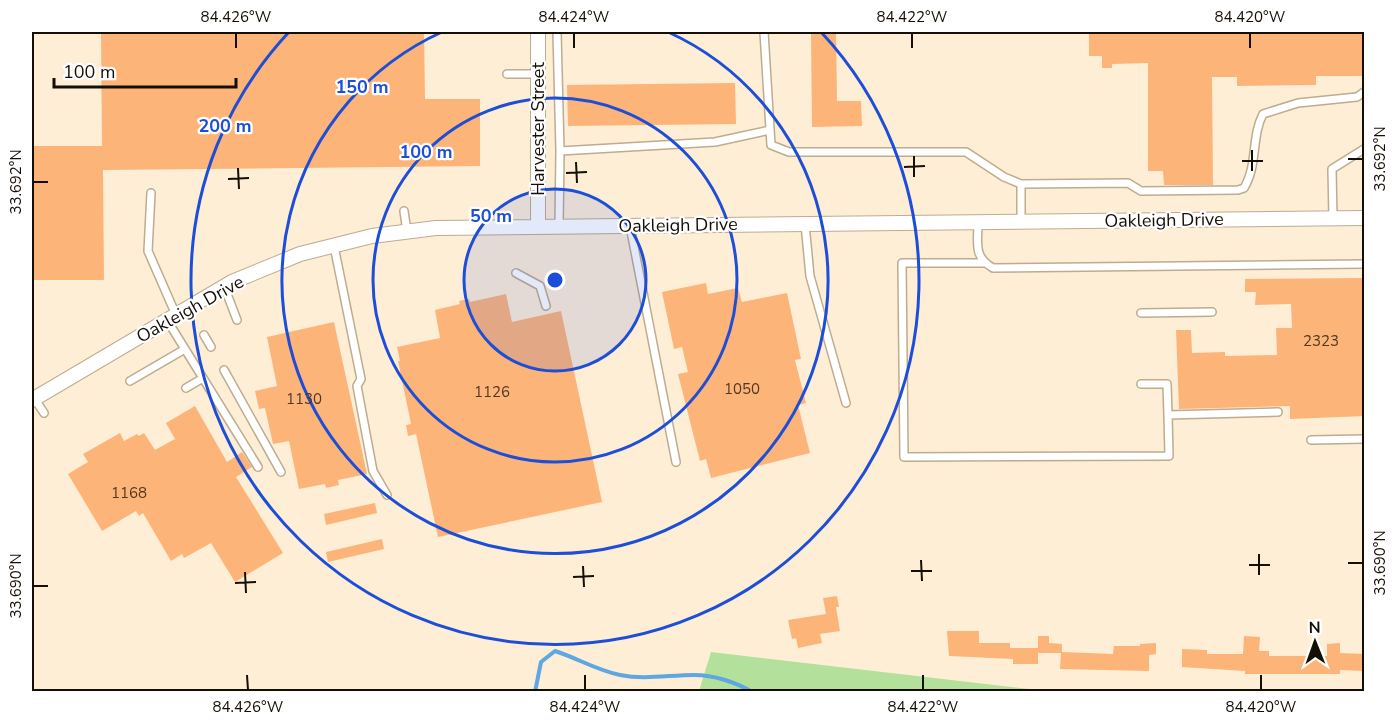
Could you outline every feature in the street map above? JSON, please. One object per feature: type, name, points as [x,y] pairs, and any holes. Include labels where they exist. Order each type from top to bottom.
[{"type":"street","name":"Harvester Street","points":[[537,32],[538,226]]},
{"type":"street","name":"Oakleigh Drive","points":[[33,399],[84,376],[224,286],[300,254],[372,236],[436,228],[538,226],[1365,218]]},
{"type":"lane","points":[[558,32],[559,226]]},
{"type":"lane","points":[[764,32],[771,145],[789,152],[966,152],[1004,177],[1021,184],[1128,183],[1142,191],[1238,190],[1244,188],[1252,170],[1258,124],[1263,114],[1298,103],[1357,97],[1365,92]]},
{"type":"lane","points":[[507,74],[538,74]]},
{"type":"lane","points":[[560,151],[716,142],[770,130]]},
{"type":"lane","points":[[1333,219],[1332,169],[1365,149]]},
{"type":"lane","points":[[1020,222],[1021,184]]},
{"type":"lane","points":[[151,194],[148,251],[172,318],[185,349],[258,467]]},
{"type":"lane","points":[[404,212],[407,232]]},
{"type":"lane","points":[[978,222],[978,255],[984,263],[993,268],[1365,264]]},
{"type":"lane","points":[[806,224],[810,276],[846,403]]},
{"type":"lane","points":[[630,225],[676,462]]},
{"type":"lane","points":[[334,246],[361,379],[357,386],[374,471],[387,495]]},
{"type":"lane","points":[[984,263],[902,263],[904,458],[1169,456],[1167,384],[1142,384]]},
{"type":"lane","points":[[516,273],[540,286],[546,306]]},
{"type":"lane","points":[[224,286],[237,320]]},
{"type":"lane","points":[[1141,313],[1212,312]]},
{"type":"lane","points":[[204,335],[211,347]]},
{"type":"lane","points":[[130,381],[185,349]]},
{"type":"lane","points":[[224,370],[281,472]]},
{"type":"lane","points":[[186,388],[203,378]]},
{"type":"lane","points":[[33,399],[44,413]]},
{"type":"lane","points":[[1168,416],[1278,412]]},
{"type":"lane","points":[[1311,440],[1365,439]]},
{"type":"green space","points":[[711,652],[1046,691],[699,691]]},
{"type":"building","points":[[101,32],[424,32],[425,99],[480,99],[480,166],[103,170],[104,280],[32,280],[32,146],[102,146]]},
{"type":"building","points":[[811,32],[836,32],[837,101],[861,101],[862,126],[812,127]]},
{"type":"building","points":[[1089,32],[1365,32],[1365,76],[1316,76],[1316,85],[1237,86],[1237,77],[1212,77],[1213,185],[1164,185],[1163,171],[1148,171],[1148,63],[1112,64],[1112,68],[1102,68],[1102,56],[1089,56]]},
{"type":"building","points":[[735,83],[736,124],[568,126],[567,85]]},
{"type":"building","points":[[1365,278],[1365,416],[1290,419],[1290,406],[1179,409],[1176,330],[1191,330],[1192,353],[1225,352],[1225,356],[1277,355],[1276,328],[1292,328],[1291,304],[1255,305],[1256,292],[1245,292],[1245,279]]},
{"type":"building","points":[[706,283],[708,294],[738,288],[742,302],[787,293],[801,359],[795,360],[806,403],[798,405],[810,453],[711,478],[706,459],[700,461],[678,374],[688,372],[682,347],[674,349],[662,292]]},
{"type":"building","points":[[506,294],[512,322],[561,311],[602,502],[438,537],[416,434],[408,436],[406,425],[411,424],[397,347],[440,338],[435,310],[460,304],[459,301],[469,299],[470,302]]},
{"type":"building","points":[[334,322],[367,474],[338,480],[339,485],[326,488],[325,484],[299,489],[289,441],[273,444],[265,408],[259,409],[255,391],[277,386],[267,337]]},
{"type":"building","points":[[195,406],[227,462],[242,452],[252,467],[236,477],[283,553],[235,582],[211,543],[184,558],[182,554],[171,561],[143,513],[139,516],[136,511],[102,531],[68,474],[88,462],[83,454],[120,433],[124,441],[144,433],[155,450],[175,439],[166,423]]},
{"type":"building","points":[[375,503],[377,513],[326,525],[324,514]]},
{"type":"building","points":[[382,539],[384,549],[328,562],[326,552]]},
{"type":"building","points":[[837,596],[839,607],[836,607],[840,631],[820,634],[822,643],[798,648],[796,638],[792,639],[788,620],[826,614],[823,598]]},
{"type":"building","points":[[947,631],[979,631],[979,643],[1010,643],[1010,648],[1038,648],[1038,636],[1049,636],[1049,643],[1062,644],[1062,652],[1113,654],[1114,646],[1140,646],[1140,644],[1156,643],[1156,654],[1149,655],[1149,671],[1060,669],[1061,653],[1038,653],[1038,664],[1013,664],[1013,659],[949,656]]},
{"type":"building","points":[[1244,636],[1260,637],[1259,651],[1269,651],[1269,656],[1327,656],[1327,644],[1340,643],[1340,653],[1365,654],[1365,671],[1340,670],[1340,674],[1245,674],[1245,671],[1182,667],[1182,649],[1207,650],[1207,654],[1243,654]]},
{"type":"waterway","points":[[535,692],[541,662],[555,651],[620,675],[709,676],[732,682],[752,692]]}]
